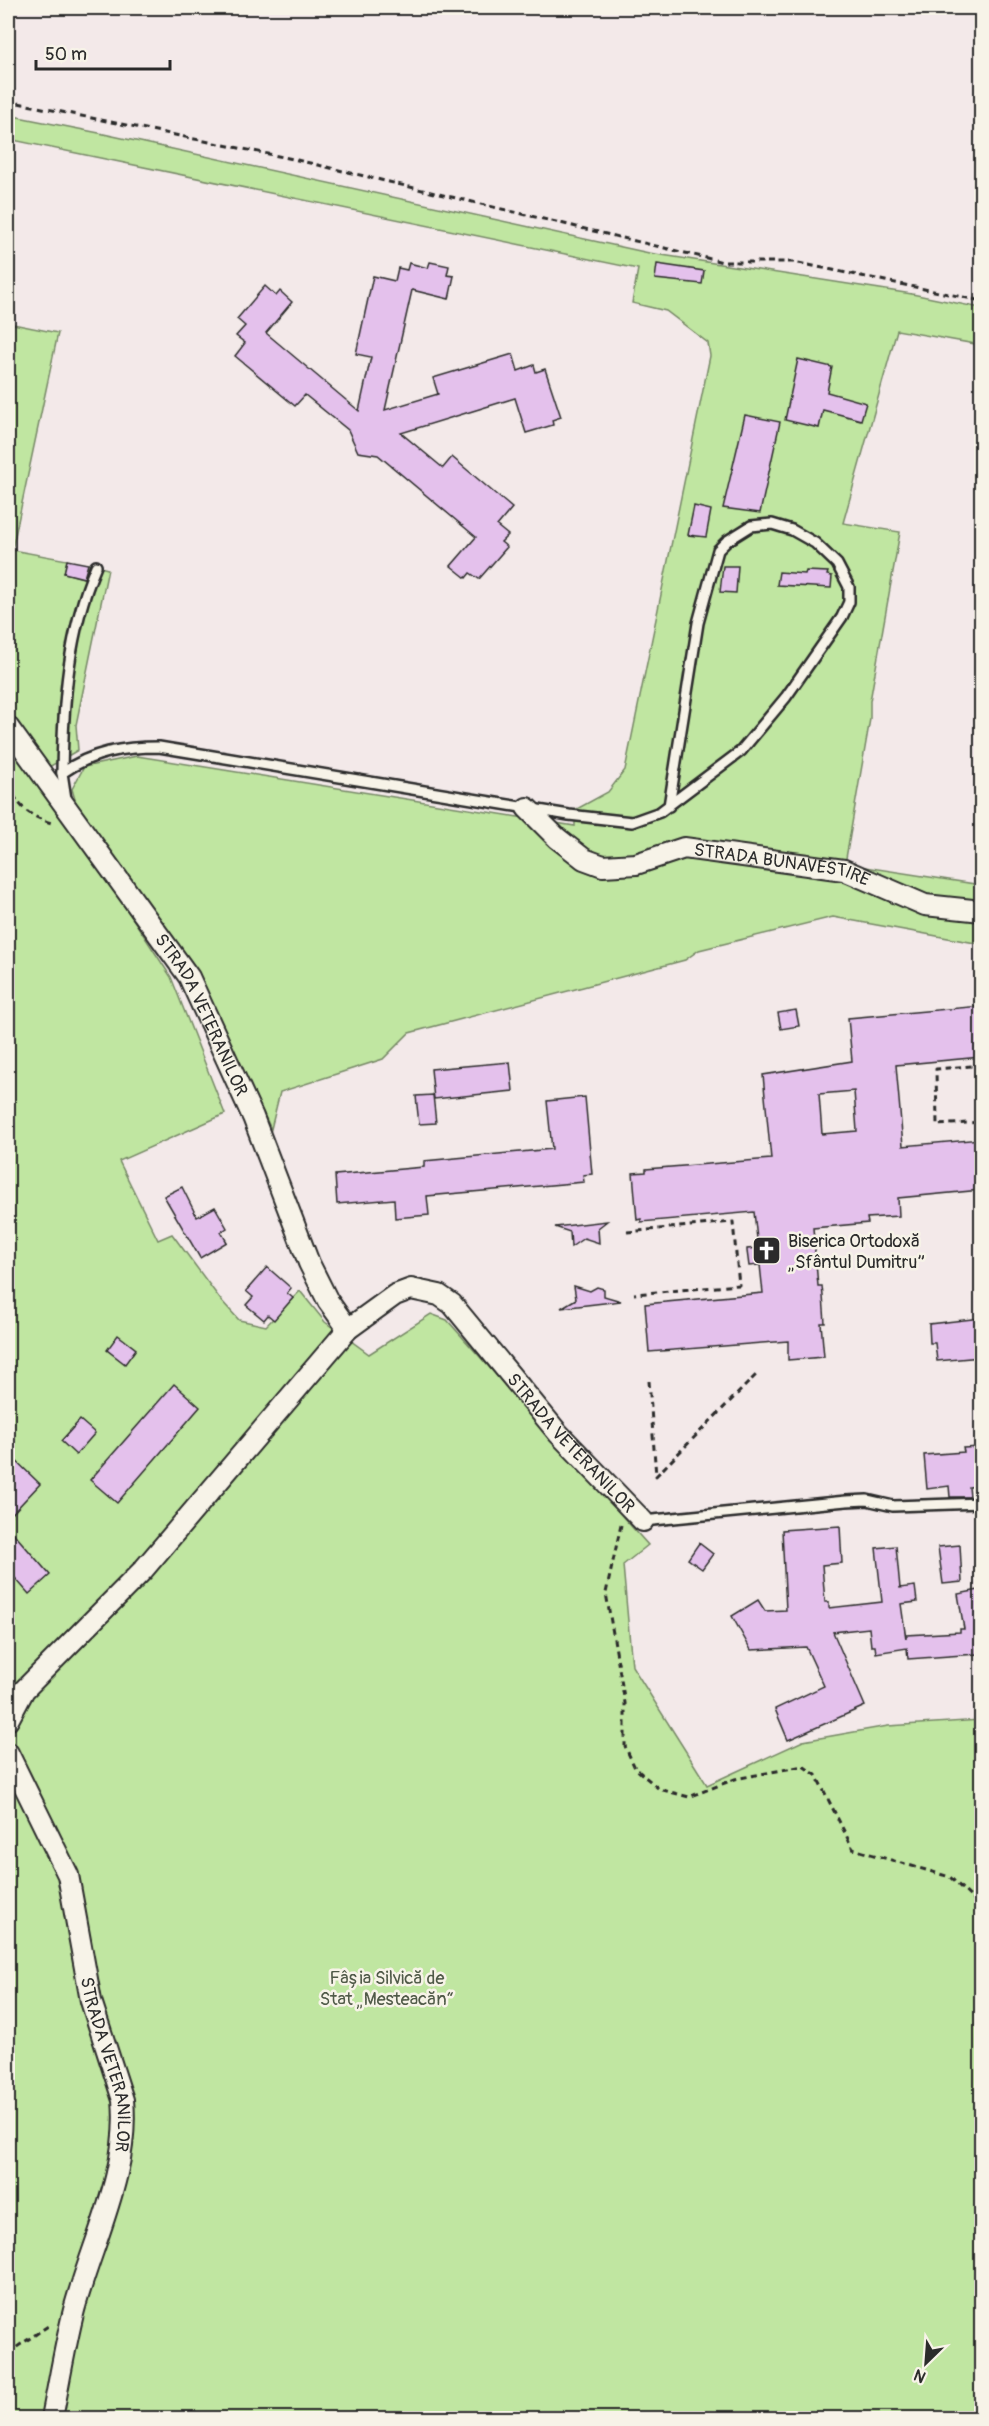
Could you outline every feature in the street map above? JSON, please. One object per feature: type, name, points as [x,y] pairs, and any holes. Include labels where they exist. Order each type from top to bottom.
[{"type":"street","name":"STRADA VETERANILOR","points":[[8,728],[62,818],[112,868],[189,977],[253,1117],[309,1263],[328,1301],[348,1329]]},
{"type":"street","name":"STRADA BUNAVESTIRE","points":[[527,808],[557,838],[584,860],[603,866],[636,864],[684,848],[844,870],[925,905],[981,911]]},
{"type":"street","name":"STRADA VETERANILOR","points":[[8,1720],[24,1690],[143,1570],[348,1329],[395,1295],[411,1289],[439,1295],[452,1304],[558,1433],[643,1521]]},
{"type":"street","name":"STRADA VETERANILOR","points":[[8,1753],[68,1875],[91,2001],[123,2100],[123,2130],[114,2181],[74,2311],[52,2418]]},
{"type":"lane","points":[[62,773],[78,762],[100,753],[159,747],[527,808],[632,822],[647,818],[669,806],[741,751],[786,697],[842,617],[849,603],[849,587],[837,564],[815,543],[792,530],[772,524],[751,526],[727,541],[718,550],[698,623],[669,806]]},
{"type":"lane","points":[[62,818],[66,686],[72,644],[85,594],[96,566]]},
{"type":"lane","name":"STRADA VETERANILOR","points":[[643,1521],[846,1501],[867,1500],[893,1506],[981,1503]]},
{"type":"path","points":[[8,96],[14,102]]},
{"type":"path","points":[[8,101],[293,159],[723,262],[794,262],[981,301]]},
{"type":"path","points":[[8,786],[20,807],[36,818],[62,818]]},
{"type":"path","points":[[981,1065],[936,1069],[937,1125],[981,1122]]},
{"type":"path","points":[[627,1232],[734,1222],[739,1285],[634,1294]]},
{"type":"path","points":[[649,1381],[656,1476],[756,1375]]},
{"type":"path","points":[[626,1503],[606,1593],[625,1703],[625,1746],[635,1768],[659,1789],[689,1797],[735,1779],[803,1766],[816,1775],[853,1849],[950,1877],[981,1908]]},
{"type":"path","points":[[8,2353],[74,2311]]},
{"type":"green space","points":[[8,115],[649,253],[912,294],[981,308],[981,345],[897,330],[843,523],[900,532],[870,701],[870,719],[845,864],[981,885],[981,944],[833,917],[699,950],[685,960],[409,1033],[383,1059],[280,1092],[271,1129],[196,971],[78,810],[72,789],[84,767],[137,756],[575,826],[575,810],[608,792],[625,770],[710,356],[708,343],[666,311],[632,303],[638,269],[8,139]]},
{"type":"green space","points":[[8,323],[58,333],[12,550],[67,560],[64,573],[84,578],[88,564],[108,569],[76,725],[78,750],[49,767],[8,712]]},
{"type":"green space","name":"Fâșia Silvică de Stat „Mesteacăn“","points":[[8,741],[97,864],[171,977],[225,1114],[119,1161],[158,1240],[172,1234],[220,1299],[239,1320],[266,1326],[300,1291],[325,1322],[369,1354],[431,1314],[447,1320],[648,1545],[623,1565],[632,1666],[707,1785],[803,1741],[888,1726],[981,1720],[981,2418],[8,2418]]},
{"type":"building","points":[[430,262],[449,266],[447,275],[454,276],[449,299],[412,290],[385,410],[438,394],[433,378],[513,354],[518,371],[534,365],[536,372],[545,369],[561,417],[552,420],[553,425],[526,433],[515,398],[401,433],[443,468],[452,457],[512,508],[497,526],[508,535],[501,542],[507,547],[479,579],[470,573],[466,578],[451,566],[476,537],[378,455],[358,452],[348,430],[305,395],[295,406],[235,356],[245,343],[236,336],[245,326],[237,319],[265,286],[276,296],[280,291],[292,302],[266,333],[359,411],[371,357],[356,354],[373,276],[395,281],[398,268],[407,270],[409,263],[428,268]]},
{"type":"building","points":[[657,264],[704,271],[702,284],[655,279]]},
{"type":"building","points":[[798,359],[832,367],[827,392],[866,403],[861,420],[823,410],[819,428],[785,420]]},
{"type":"building","points":[[745,415],[780,422],[760,513],[723,508]]},
{"type":"building","points":[[694,506],[711,510],[706,537],[688,535]]},
{"type":"building","points":[[67,560],[88,564],[84,578],[64,573]]},
{"type":"building","points":[[723,566],[738,566],[736,593],[720,592]]},
{"type":"building","points":[[806,571],[828,572],[827,575],[832,576],[831,588],[777,585],[779,572],[805,574]]},
{"type":"building","points":[[981,1006],[981,1057],[896,1065],[903,1146],[981,1139],[981,1190],[898,1198],[899,1216],[867,1218],[868,1223],[813,1228],[818,1286],[822,1286],[823,1296],[825,1323],[821,1323],[824,1357],[788,1360],[788,1341],[649,1352],[645,1304],[763,1293],[760,1265],[749,1266],[747,1251],[747,1249],[758,1248],[754,1212],[641,1222],[641,1219],[637,1220],[633,1173],[646,1172],[646,1169],[771,1159],[763,1075],[852,1061],[848,1018]],"holes":[[[854,1091],[857,1131],[822,1134],[819,1094]]]},
{"type":"building","points":[[796,1010],[799,1026],[781,1029],[778,1013]]},
{"type":"building","points":[[510,1062],[513,1091],[434,1099],[431,1069]]},
{"type":"building","points":[[433,1095],[436,1123],[419,1124],[416,1096]]},
{"type":"building","points":[[585,1097],[592,1174],[583,1175],[584,1182],[427,1196],[429,1215],[395,1218],[394,1199],[337,1204],[335,1175],[424,1167],[424,1161],[552,1149],[547,1101]]},
{"type":"building","points":[[182,1187],[197,1217],[215,1207],[227,1228],[221,1232],[227,1242],[200,1258],[164,1196]]},
{"type":"building","points":[[607,1221],[598,1228],[599,1243],[584,1238],[571,1247],[570,1232],[555,1227]]},
{"type":"building","points":[[267,1267],[291,1288],[287,1293],[293,1298],[274,1320],[268,1315],[264,1320],[246,1305],[253,1297],[246,1291]]},
{"type":"building","points":[[574,1286],[590,1291],[597,1287],[604,1289],[604,1296],[621,1301],[561,1308],[576,1299]]},
{"type":"building","points":[[981,1318],[981,1357],[937,1361],[935,1343],[930,1343],[929,1324]]},
{"type":"building","points":[[118,1335],[136,1349],[125,1364],[107,1350]]},
{"type":"building","points":[[174,1384],[200,1407],[117,1503],[90,1480]]},
{"type":"building","points":[[80,1420],[95,1433],[76,1455],[61,1441]]},
{"type":"building","points":[[981,1447],[981,1486],[969,1487],[970,1497],[950,1497],[949,1486],[927,1489],[924,1455],[964,1452],[963,1448]]},
{"type":"building","points":[[8,1453],[40,1484],[8,1518]]},
{"type":"building","points":[[840,1526],[842,1563],[822,1565],[825,1602],[829,1602],[829,1608],[882,1602],[876,1548],[896,1546],[900,1588],[915,1586],[917,1602],[901,1604],[906,1639],[906,1635],[960,1632],[960,1629],[964,1629],[958,1594],[979,1590],[981,1647],[977,1648],[977,1654],[908,1659],[907,1648],[876,1653],[875,1646],[871,1646],[869,1628],[833,1632],[865,1706],[788,1740],[775,1709],[824,1686],[806,1647],[751,1650],[732,1616],[758,1600],[765,1611],[786,1610],[782,1530]]},
{"type":"building","points":[[8,1527],[50,1575],[29,1594],[8,1570]]},
{"type":"building","points":[[699,1543],[713,1554],[702,1569],[688,1559]]},
{"type":"building","points":[[960,1545],[962,1582],[943,1584],[938,1547]]},
{"type":"place","name":"Biserica Ortodoxă „Sfântul Dumitru”","points":[[767,1251]]}]
